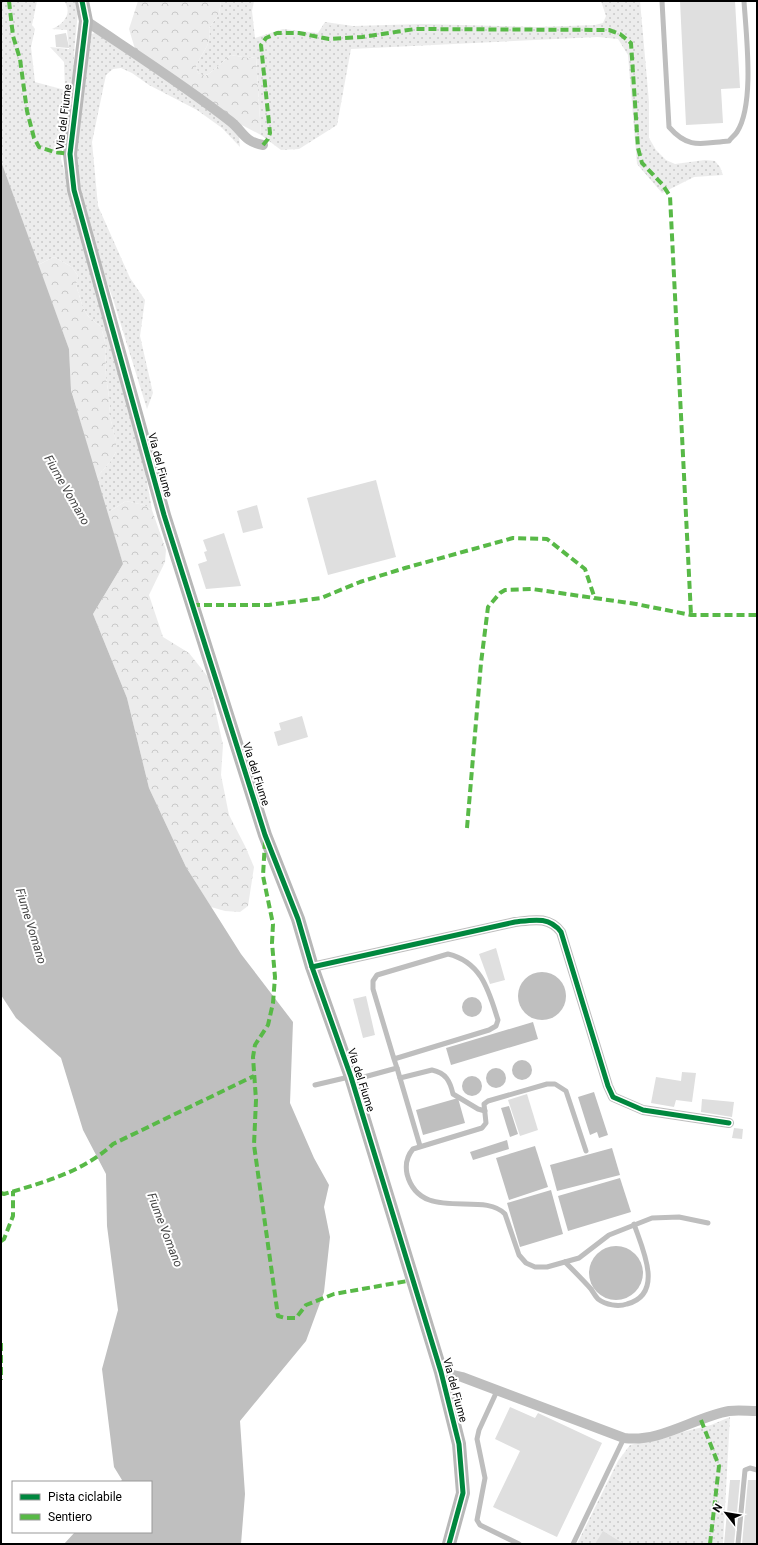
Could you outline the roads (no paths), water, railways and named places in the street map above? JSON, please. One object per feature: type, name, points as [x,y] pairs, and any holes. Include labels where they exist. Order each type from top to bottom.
[{"type":"street","name":"Via del Fiume","points":[[82,1],[86,21],[70,154],[74,190],[164,515],[265,835],[298,919],[312,967],[351,1078],[441,1372],[459,1444],[462,1492],[449,1544]]},
{"type":"street","points":[[86,21],[194,93],[235,125],[243,136],[254,144],[263,145]]},
{"type":"street","points":[[312,967],[515,922],[536,919],[546,920],[555,926],[560,932],[613,1097],[643,1110],[728,1123]]},
{"type":"street","points":[[441,1372],[624,1438],[635,1440],[660,1434],[728,1411],[757,1410]]},
{"type":"lane","points":[[662,1],[669,128],[685,142],[696,144],[729,141],[737,132],[743,117],[748,87],[744,1]]},
{"type":"lane","points":[[394,1059],[489,1030],[496,1026],[498,1020],[487,986],[478,972],[460,959],[448,954],[377,975],[373,981],[373,989],[420,1146]]},
{"type":"lane","points":[[315,1085],[397,1068]]},
{"type":"lane","points":[[400,1078],[432,1070],[438,1071],[447,1078],[453,1094],[478,1109],[485,1111]]},
{"type":"lane","points":[[586,1151],[566,1091],[555,1084],[547,1084],[488,1101],[484,1104],[486,1123],[482,1128],[413,1148],[408,1154],[406,1163],[409,1180],[420,1195],[431,1200],[450,1204],[492,1206],[500,1209],[505,1214],[519,1255],[526,1263],[535,1267],[547,1267],[579,1258],[609,1235],[652,1218],[666,1216],[680,1217],[708,1223]]},
{"type":"lane","points":[[565,1262],[598,1299],[609,1304],[621,1306],[633,1303],[642,1295],[648,1285],[649,1273],[634,1224]]},
{"type":"lane","points":[[497,1391],[479,1430],[477,1439],[485,1478],[477,1520],[480,1525],[519,1544]]},
{"type":"lane","points":[[573,1544],[624,1438]]},
{"type":"lane","points":[[738,1544],[745,1470],[750,1468],[757,1470]]},
{"type":"water","name":"Fiume Vomano","points":[[1,161],[69,349],[71,390],[123,564],[93,614],[127,698],[149,788],[186,867],[241,954],[293,1022],[290,1103],[314,1158],[329,1185],[324,1207],[330,1237],[324,1292],[306,1341],[240,1421],[245,1494],[241,1544],[64,1544],[74,1533],[152,1533],[152,1481],[121,1481],[122,1480],[114,1467],[102,1369],[118,1310],[107,1226],[106,1174],[83,1130],[61,1058],[16,1018],[1,995]]},
{"type":"water","points":[[537,972],[547,972],[559,979],[566,991],[566,1001],[559,1013],[547,1020],[537,1020],[529,1016],[522,1009],[518,1001],[518,991],[522,983],[529,976]]},
{"type":"water","points":[[472,997],[479,1000],[482,1007],[479,1014],[472,1017],[465,1014],[462,1007],[465,1000]]},
{"type":"water","points":[[533,1022],[538,1039],[451,1065],[446,1048]]},
{"type":"water","points":[[522,1060],[529,1063],[532,1070],[529,1077],[522,1080],[515,1077],[512,1070],[515,1063]]},
{"type":"water","points":[[496,1068],[503,1071],[506,1078],[503,1085],[496,1088],[489,1085],[486,1078],[489,1071]]},
{"type":"water","points":[[472,1076],[479,1079],[482,1086],[479,1093],[472,1096],[465,1093],[462,1086],[465,1079]]},
{"type":"water","points":[[594,1092],[608,1135],[599,1138],[597,1132],[590,1135],[578,1097]]},
{"type":"water","points":[[458,1098],[465,1123],[423,1135],[416,1110]]},
{"type":"water","points":[[509,1106],[518,1134],[510,1137],[501,1108]]},
{"type":"water","points":[[507,1140],[509,1149],[473,1160],[470,1152]]},
{"type":"water","points":[[535,1146],[548,1187],[509,1200],[496,1158]]},
{"type":"water","points":[[612,1148],[620,1175],[557,1191],[550,1165]]},
{"type":"water","points":[[620,1178],[631,1212],[568,1231],[558,1196]]},
{"type":"water","points":[[551,1190],[563,1234],[520,1247],[507,1203]]},
{"type":"water","points":[[616,1246],[626,1248],[635,1254],[641,1263],[643,1273],[641,1283],[635,1292],[626,1298],[616,1300],[606,1298],[597,1292],[591,1283],[589,1273],[591,1263],[597,1254],[606,1248]]}]
